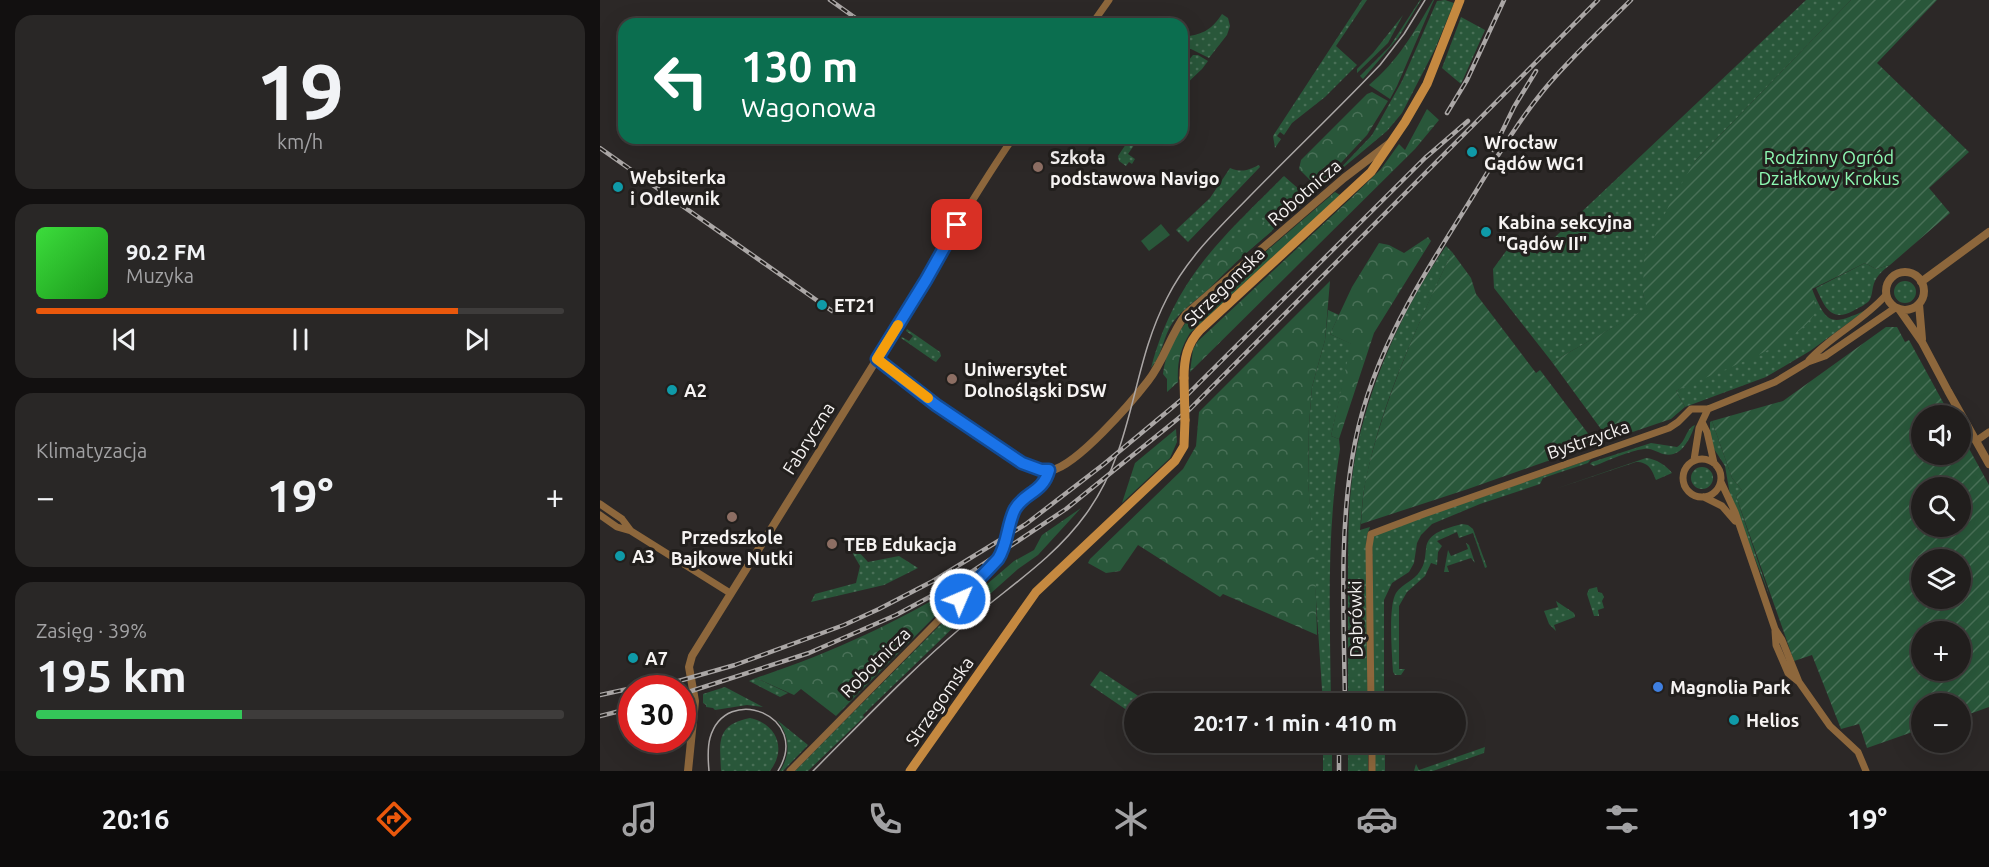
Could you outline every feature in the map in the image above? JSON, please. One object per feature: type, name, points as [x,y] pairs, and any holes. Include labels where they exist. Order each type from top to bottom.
[{"type":"main road","name":"Strzegomska","points":[[910,771],[1036,592],[1175,461],[1184,446],[1184,378],[1189,345],[1200,330],[1371,172],[1412,111],[1428,81],[1460,0]]},
{"type":"street","points":[[1096,18],[1109,0]]},
{"type":"street","name":"Robotnicza","points":[[790,771],[993,565],[1002,552],[1016,508],[1044,484],[1049,470],[1064,465],[1083,451],[1148,381],[1159,365],[1173,333],[1186,314],[1344,178],[1393,141]]},
{"type":"street","name":"Fabryczna","points":[[688,771],[695,701],[689,667],[694,651],[1009,144]]},
{"type":"street","points":[[1922,282],[1989,231]]},
{"type":"street","points":[[1922,342],[1919,304],[1923,294],[1922,282],[1913,274],[1901,273],[1891,278],[1886,289],[1888,300],[1922,342],[1989,464]]},
{"type":"street","name":"Bystrzycka","points":[[1808,362],[1819,349],[1872,311],[1886,295]]},
{"type":"street","points":[[1897,309],[1910,309],[1919,304]]},
{"type":"street","name":"Bystrzycka","points":[[1371,534],[1669,428],[1691,409],[1708,409],[1775,382],[1808,362],[1825,356],[1877,318],[1897,309]]},
{"type":"street","points":[[877,359],[928,399],[1022,463],[1041,470],[1049,470]]},
{"type":"street","points":[[1694,460],[1699,428],[1708,409]]},
{"type":"street","points":[[1702,422],[1707,432],[1714,463],[1735,513],[1775,629],[1776,645],[1782,662],[1788,674],[1799,682],[1830,726],[1858,752],[1866,771]]},
{"type":"street","points":[[1976,441],[1989,432]]},
{"type":"street","points":[[1714,463],[1704,458],[1689,463],[1683,472],[1684,484],[1691,494],[1704,497],[1722,506],[1738,526]]},
{"type":"street","points":[[1704,497],[1715,492],[1721,482]]},
{"type":"street","points":[[600,504],[622,519],[631,531]]},
{"type":"street","points":[[600,515],[617,527],[631,531],[730,593]]},
{"type":"street","name":"Dąbrówki","points":[[1371,534],[1369,547],[1371,693]]},
{"type":"street","points":[[1372,753],[1372,771]]},
{"type":"green space","points":[[1362,0],[1367,0],[1336,46],[1357,65],[1325,97],[1292,123],[1284,135],[1280,132],[1277,136],[1281,139],[1275,148],[1273,136]]},
{"type":"green space","points":[[1420,0],[1398,38],[1363,79],[1360,76],[1390,46]]},
{"type":"green space","points":[[1433,0],[1390,99],[1369,85],[1397,56]]},
{"type":"green space","points":[[1445,0],[1454,3],[1435,49],[1402,113],[1387,131],[1332,177],[1372,135],[1402,81],[1437,1]]},
{"type":"green space","points":[[1806,0],[1851,0],[1695,161],[1643,294],[1648,308],[1552,362],[1494,288],[1493,269],[1517,236],[1537,254]]},
{"type":"green space","name":"Rodzinny Ogród Działkowy Krokus","points":[[1851,0],[1937,0],[1877,63],[1969,152],[1929,188],[1950,213],[1890,265],[1876,269],[1865,263],[1812,289],[1816,310],[1808,323],[1793,335],[1754,357],[1676,391],[1685,407],[1671,419],[1609,440],[1552,362],[1647,308],[1643,294],[1644,259],[1669,205],[1695,161]]},
{"type":"green space","points":[[1222,14],[1228,18],[1230,26],[1227,35],[1209,58],[1188,49],[1188,36],[1205,31]]},
{"type":"green space","points":[[1403,15],[1388,43],[1357,73],[1357,69],[1373,53]]},
{"type":"green space","points":[[1461,17],[1485,30],[1461,84],[1442,68]]},
{"type":"green space","points":[[1193,55],[1198,55],[1208,61],[1188,82],[1188,61]]},
{"type":"green space","points":[[1372,92],[1388,101],[1367,135],[1324,181],[1318,184],[1313,183],[1299,169],[1301,160],[1367,94]]},
{"type":"green space","points":[[1427,109],[1439,120],[1415,149],[1190,372],[1193,349],[1198,341],[1381,169],[1399,144],[1405,150]]},
{"type":"green space","points":[[1126,144],[1135,144],[1128,154],[1135,159],[1132,164],[1129,162],[1126,166],[1119,161],[1118,156]]},
{"type":"green space","points":[[1259,165],[1260,167],[1188,242],[1176,230],[1210,198],[1230,168],[1245,170]]},
{"type":"green space","points":[[1284,176],[1301,191],[1304,200],[1301,206],[1177,317],[1151,368],[1161,336],[1187,284],[1221,241]]},
{"type":"green space","points":[[1335,192],[1340,195],[1190,333],[1180,356],[1178,382],[1167,392],[1167,379],[1163,374],[1166,358],[1177,336],[1191,316]]},
{"type":"green space","points":[[1261,218],[1272,231],[1204,292],[1196,282],[1215,258]]},
{"type":"green space","points":[[1161,224],[1170,235],[1149,251],[1141,241]]},
{"type":"green space","points":[[1428,237],[1431,241],[1374,333],[1339,439],[1331,436],[1351,344],[1330,334],[1352,287],[1379,243],[1389,245],[1404,253]]},
{"type":"green space","points":[[1446,246],[1452,252],[1391,392],[1381,421],[1365,486],[1360,530],[1370,527],[1366,547],[1368,693],[1348,693],[1348,534],[1355,458],[1369,402],[1379,374],[1402,321]]},
{"type":"green space","points":[[1452,252],[1471,278],[1476,294],[1536,373],[1540,370],[1596,444],[1361,524],[1366,478],[1382,420],[1414,335]]},
{"type":"green space","points":[[1865,263],[1876,269],[1890,265],[1877,277],[1869,301],[1845,314],[1833,313],[1825,306],[1816,288]]},
{"type":"green space","points":[[1330,281],[1325,340],[1312,387],[1309,425],[1308,481],[1315,565],[1317,635],[1223,594],[1220,597],[1138,545],[1120,571],[1106,573],[1088,563],[1183,469],[1196,446],[1199,412]]},
{"type":"green space","points":[[1905,281],[1913,284],[1916,292],[1913,300],[1905,303],[1897,300],[1894,292],[1897,284]]},
{"type":"green space","points":[[1812,289],[1826,316],[1832,319],[1845,319],[1866,310],[1810,351],[1766,377],[1685,407],[1676,391],[1697,379]]},
{"type":"green space","points":[[1328,310],[1339,315],[1330,334],[1352,344],[1331,436],[1339,439],[1340,449],[1331,544],[1331,693],[1322,693],[1308,481],[1312,387],[1325,340]]},
{"type":"green space","points":[[1886,327],[1897,327],[1905,342],[1909,340],[1945,405],[1911,405],[1911,465],[1971,465],[1971,452],[1989,485],[1989,707],[1971,713],[1971,693],[1911,693],[1911,733],[1867,748],[1859,724],[1841,729],[1812,655],[1794,661],[1736,496],[1742,490],[1732,478],[1712,421],[1783,401]]},
{"type":"green space","points":[[907,329],[940,352],[941,356],[936,362],[901,338],[909,341],[913,336],[906,331]]},
{"type":"green space","points":[[1712,421],[1732,478],[1742,490],[1736,496],[1770,597],[1730,495],[1725,466],[1714,449],[1710,433],[1710,422]]},
{"type":"green space","points":[[1695,425],[1684,447],[1675,454],[1669,455],[1644,449],[1594,466],[1590,464],[1651,443],[1677,447]]},
{"type":"green space","points":[[1176,429],[1177,442],[1170,458],[1122,503],[1135,463]]},
{"type":"green space","points":[[1646,458],[1661,463],[1672,473],[1656,480],[1647,465],[1636,462],[1555,489]]},
{"type":"green space","points":[[1591,459],[1588,463],[1543,478],[1540,484],[1480,504],[1432,524],[1421,535],[1417,543],[1414,563],[1409,572],[1392,583],[1384,600],[1384,693],[1374,693],[1372,538],[1375,534]]},
{"type":"green space","points":[[1702,467],[1710,470],[1713,478],[1710,486],[1702,489],[1694,486],[1691,478],[1694,470]]},
{"type":"green space","points":[[1081,508],[1038,555],[990,594],[986,585],[1014,561],[1034,550],[1042,535]]},
{"type":"green space","points":[[1462,524],[1473,529],[1487,567],[1485,568],[1473,533],[1459,538],[1457,532],[1437,541],[1442,546],[1438,552],[1437,565],[1431,563],[1425,576],[1407,592],[1399,606],[1399,669],[1405,669],[1401,675],[1395,675],[1391,631],[1392,608],[1396,593],[1422,568],[1430,538],[1439,532]]},
{"type":"green space","points":[[1466,543],[1469,545],[1475,563],[1471,558],[1447,566],[1449,572],[1444,572],[1448,550],[1451,556],[1468,549]]},
{"type":"green space","points":[[856,549],[868,562],[899,556],[918,568],[884,585],[811,602],[815,594],[856,583],[860,566],[853,554]]},
{"type":"green space","points":[[962,583],[964,587],[836,716],[801,689],[794,695],[756,678],[862,636],[912,612]]},
{"type":"green space","points":[[1597,587],[1598,592],[1604,597],[1602,601],[1604,608],[1598,610],[1599,616],[1594,616],[1587,594],[1589,589]]},
{"type":"green space","points":[[1556,601],[1574,613],[1575,617],[1554,625],[1556,631],[1549,624],[1544,611],[1558,607]]},
{"type":"green space","points":[[958,623],[808,771],[795,771],[941,624]]},
{"type":"green space","points":[[1100,671],[1134,693],[1124,693],[1124,708],[1090,685]]},
{"type":"green space","points":[[756,678],[788,693],[780,697],[749,681]]},
{"type":"green space","points":[[725,687],[763,707],[747,705],[715,710],[706,707],[703,703],[703,694]]},
{"type":"green space","points":[[750,718],[759,721],[773,732],[778,746],[775,763],[770,771],[721,771],[720,752],[725,730],[739,721]]},
{"type":"green space","points":[[777,720],[808,745],[783,771],[780,771],[784,765],[788,745]]},
{"type":"green space","points":[[1485,747],[1484,753],[1433,771],[1414,771],[1416,764],[1419,770]]},
{"type":"green space","points":[[1323,753],[1332,753],[1332,771],[1323,771]]},
{"type":"green space","points":[[1348,753],[1368,753],[1368,771],[1348,771]]},
{"type":"green space","points":[[1374,753],[1385,753],[1385,771],[1375,771]]},
{"type":"tram line","points":[[813,771],[943,643],[1044,560],[1073,531],[1102,488],[1115,461],[1155,325],[1175,283],[1204,244],[1380,65],[1404,34],[1425,0]]},
{"type":"tram line","points":[[709,771],[709,742],[719,721],[732,712],[748,709],[763,713],[776,722],[784,735],[785,751],[778,771]]},
{"type":"railway","points":[[830,0],[856,18]]},
{"type":"railway","points":[[1447,113],[1467,80],[1504,0]]},
{"type":"railway","points":[[696,689],[809,653],[896,615],[950,586],[1066,509],[1190,409],[1598,0]]},
{"type":"railway","points":[[1345,693],[1343,581],[1348,489],[1359,424],[1381,359],[1428,268],[1522,119],[1543,91],[1585,45],[1631,0]]},
{"type":"railway","points":[[1493,150],[1514,107],[1536,71]]},
{"type":"railway","points":[[696,676],[735,665],[844,625],[879,609],[933,581],[1026,524],[1104,464],[1186,396],[1425,158],[1468,121]]},
{"type":"railway","points":[[600,148],[832,311]]},
{"type":"railway","points":[[600,695],[618,691]]},
{"type":"railway","points":[[600,716],[618,712]]},
{"type":"railway","points":[[1339,753],[1339,771]]},
{"type":"slow traffic","points":[[898,325],[877,359],[928,398]]},
{"type":"place","name":"Wrocław Gądów WG1","points":[[1472,152]]},
{"type":"place","name":"Szkoła podstawowa Navigo","points":[[1038,167]]},
{"type":"place","name":"Websiterka i Odlewnik","points":[[618,187]]},
{"type":"place","name":"Kabina sekcyjna \"Gądów II\"","points":[[1486,232]]},
{"type":"place","name":"ET21","points":[[822,305]]},
{"type":"place","name":"Uniwersytet Dolnośląski DSW","points":[[952,379]]},
{"type":"place","name":"A2","points":[[672,390]]},
{"type":"place","name":"Przedszkole Bajkowe Nutki","points":[[732,517]]},
{"type":"place","name":"TEB Edukacja","points":[[832,544]]},
{"type":"place","name":"A3","points":[[620,556]]},
{"type":"place","name":"A7","points":[[633,658]]},
{"type":"place","name":"Magnolia Park","points":[[1658,687]]},
{"type":"place","name":"Helios","points":[[1734,720]]},
{"type":"route","points":[[957,225],[877,359],[936,405],[1022,463],[1031,468],[1049,470],[1044,484],[1016,508],[998,559],[960,599]]}]
